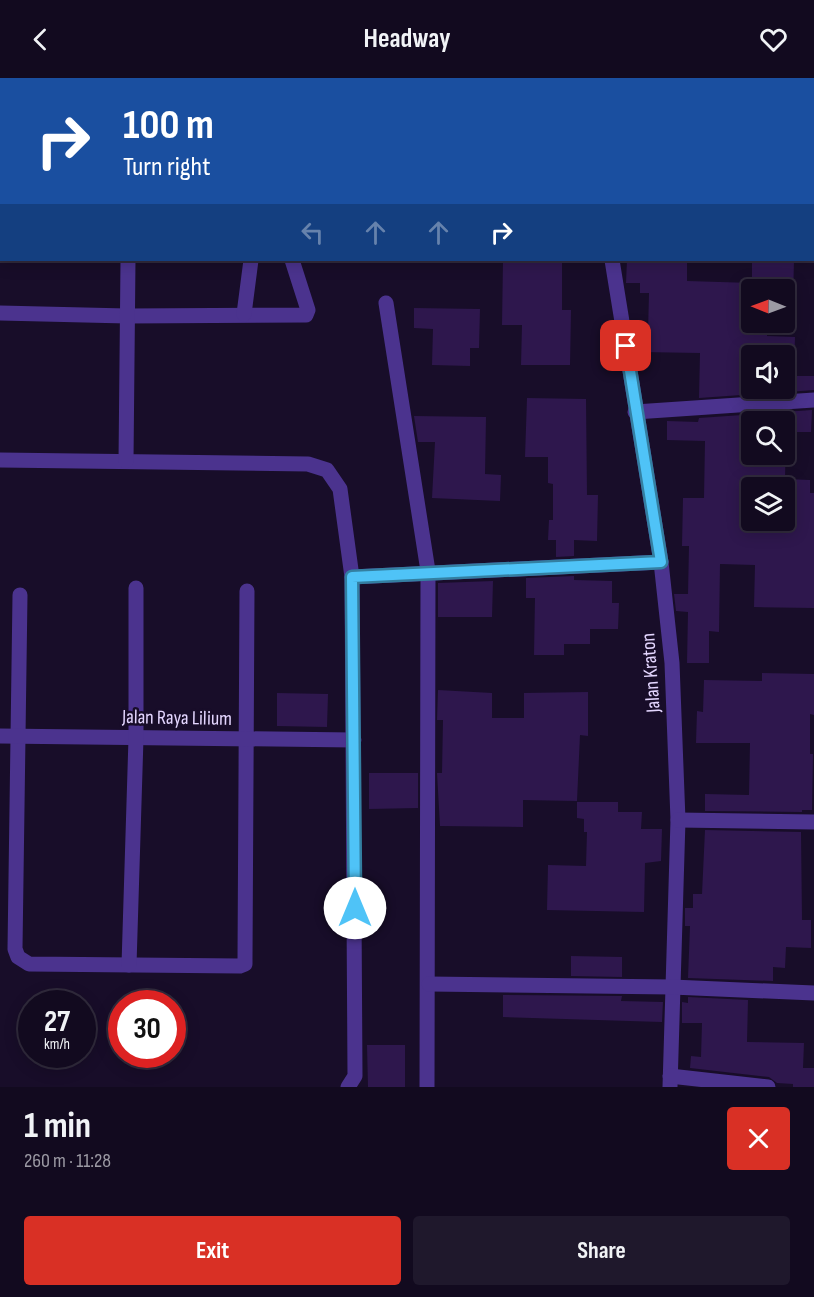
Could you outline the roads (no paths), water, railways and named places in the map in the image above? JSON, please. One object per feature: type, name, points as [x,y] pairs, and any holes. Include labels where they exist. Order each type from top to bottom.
[{"type":"street","points":[[126,461],[128,261]]},
{"type":"street","points":[[244,314],[251,261]]},
{"type":"street","points":[[0,313],[126,316],[308,314],[292,261]]},
{"type":"street","name":"Jalan Kraton","points":[[612,261],[661,562],[672,663],[678,820],[670,1082]]},
{"type":"street","points":[[386,303],[428,571],[429,984],[427,1087]]},
{"type":"street","points":[[635,412],[814,400]]},
{"type":"street","points":[[0,460],[308,464],[327,470],[340,489],[346,513],[352,577],[355,1076],[348,1087]]},
{"type":"street","points":[[352,577],[428,571],[661,562]]},
{"type":"street","points":[[129,965],[136,738],[136,588]]},
{"type":"street","points":[[20,595],[15,949],[18,957],[29,964],[240,966],[245,964],[247,591]]},
{"type":"street","name":"Jalan Raya Lilium","points":[[0,736],[354,740]]},
{"type":"street","points":[[678,820],[814,822]]},
{"type":"street","points":[[429,984],[672,987],[814,993]]},
{"type":"street","points":[[670,1082],[768,1087]]}]
